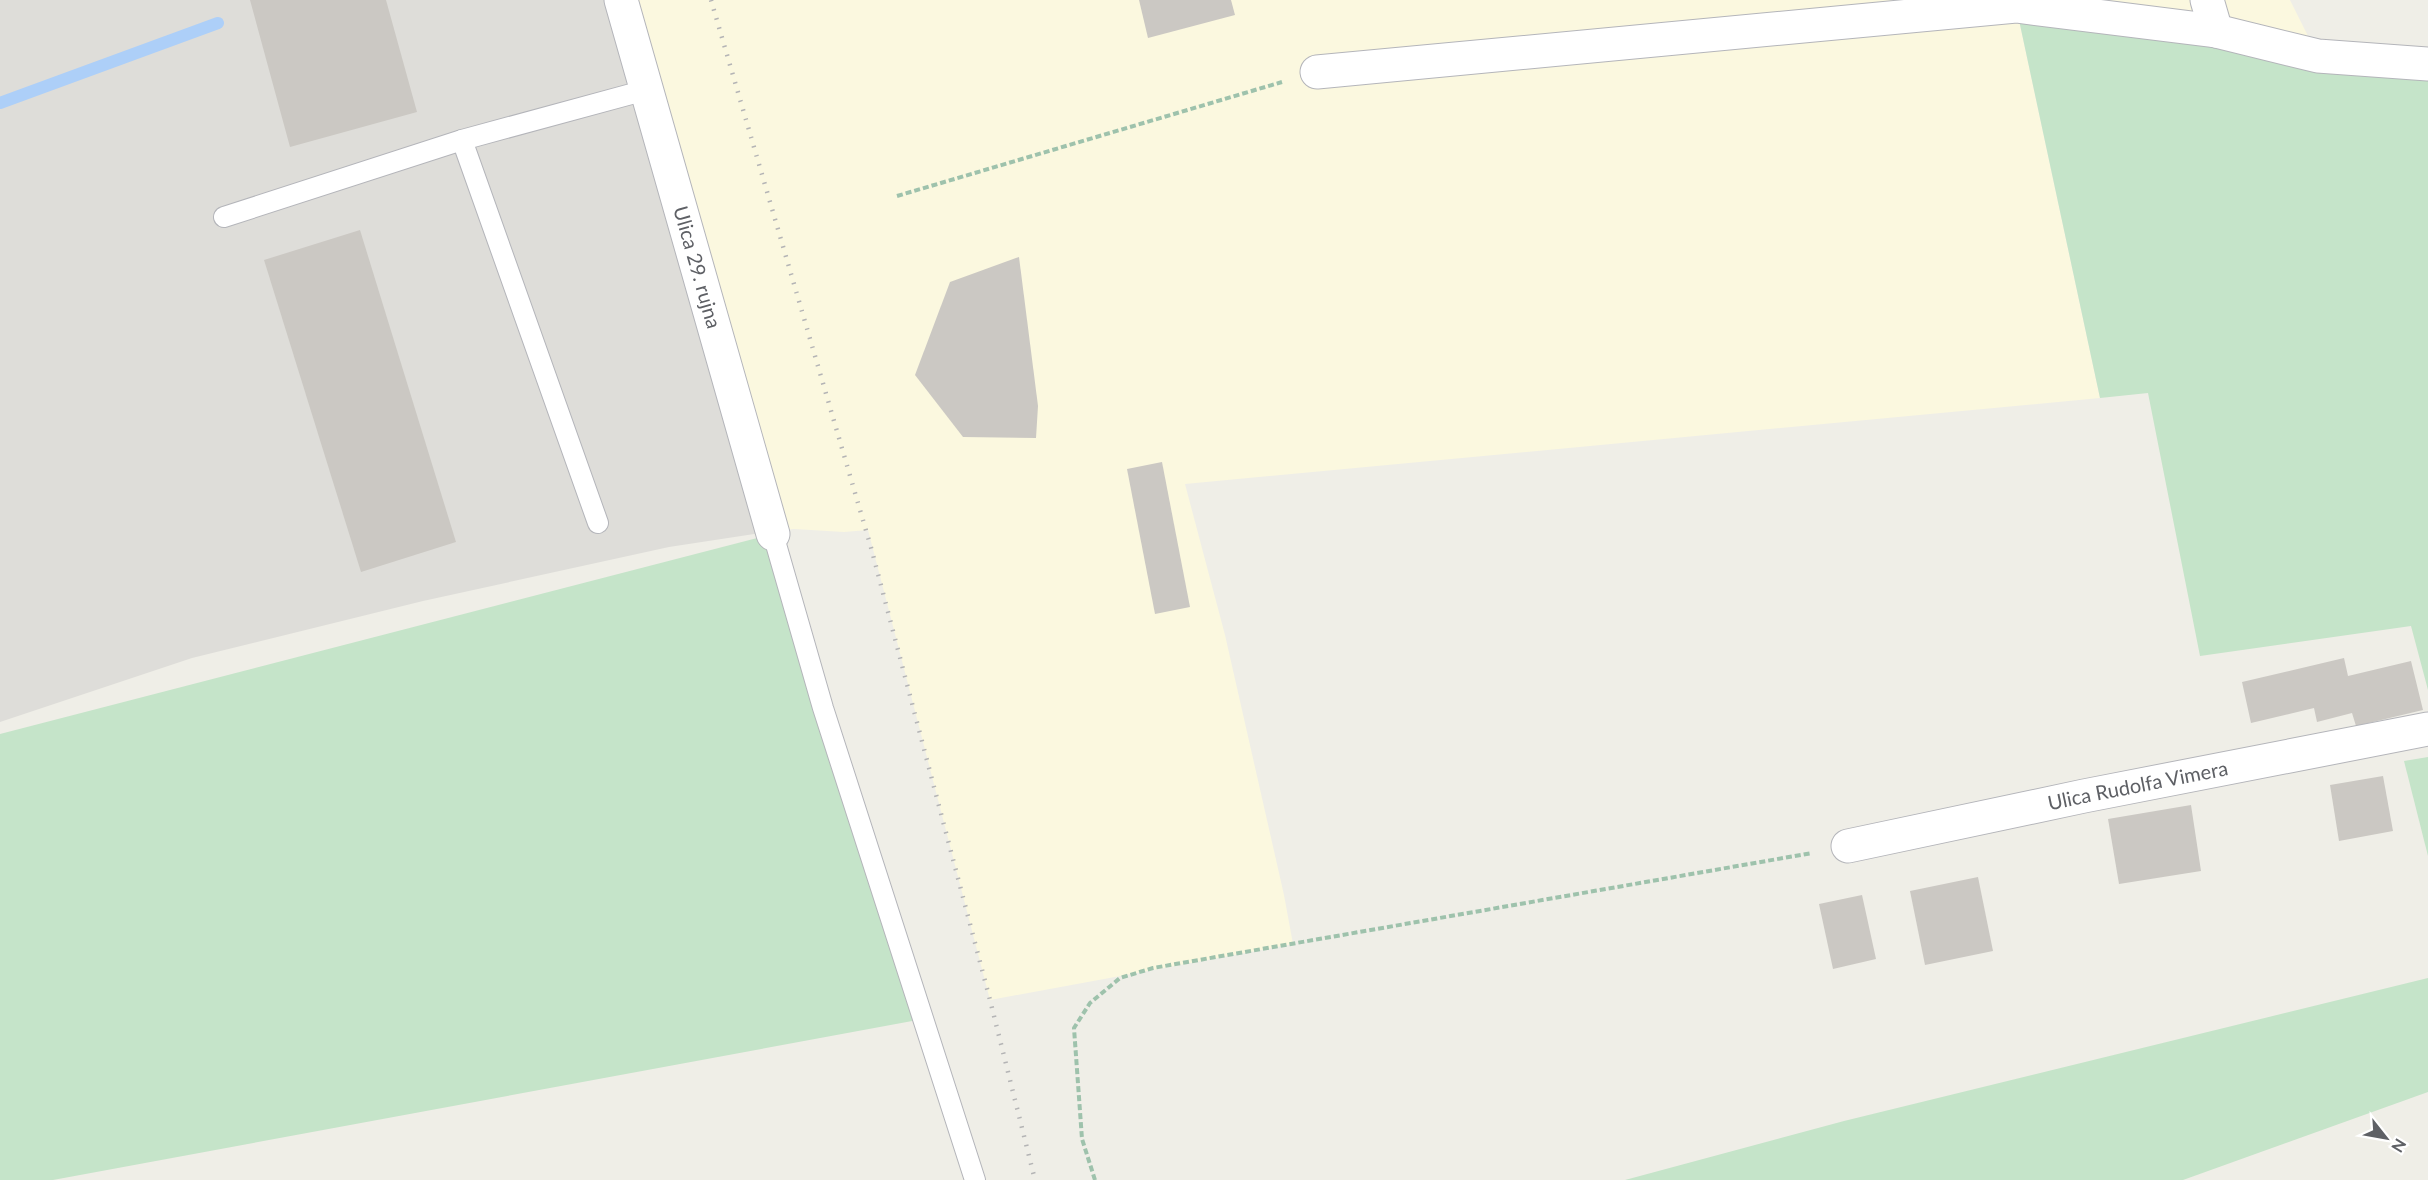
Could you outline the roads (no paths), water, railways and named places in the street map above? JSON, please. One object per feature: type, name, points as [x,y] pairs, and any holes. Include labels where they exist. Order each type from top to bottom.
[{"type":"street","name":"Ulica 29. rujna","points":[[621,0],[773,534]]},
{"type":"street","points":[[2207,0],[2216,31]]},
{"type":"street","points":[[1317,72],[1982,4],[2016,6],[2216,31],[2318,57],[2428,64]]},
{"type":"street","name":"Ulica Rudolfa Vimera","points":[[1848,846],[2096,794],[2428,729]]},
{"type":"lane","points":[[1948,0],[1982,4]]},
{"type":"lane","points":[[224,217],[462,140],[646,90]]},
{"type":"lane","points":[[462,140],[598,523]]},
{"type":"lane","points":[[773,534],[823,708],[975,1180]]},
{"type":"waterway","points":[[0,103],[218,23]]},
{"type":"railway","points":[[711,0],[872,551],[1035,1180]]}]
